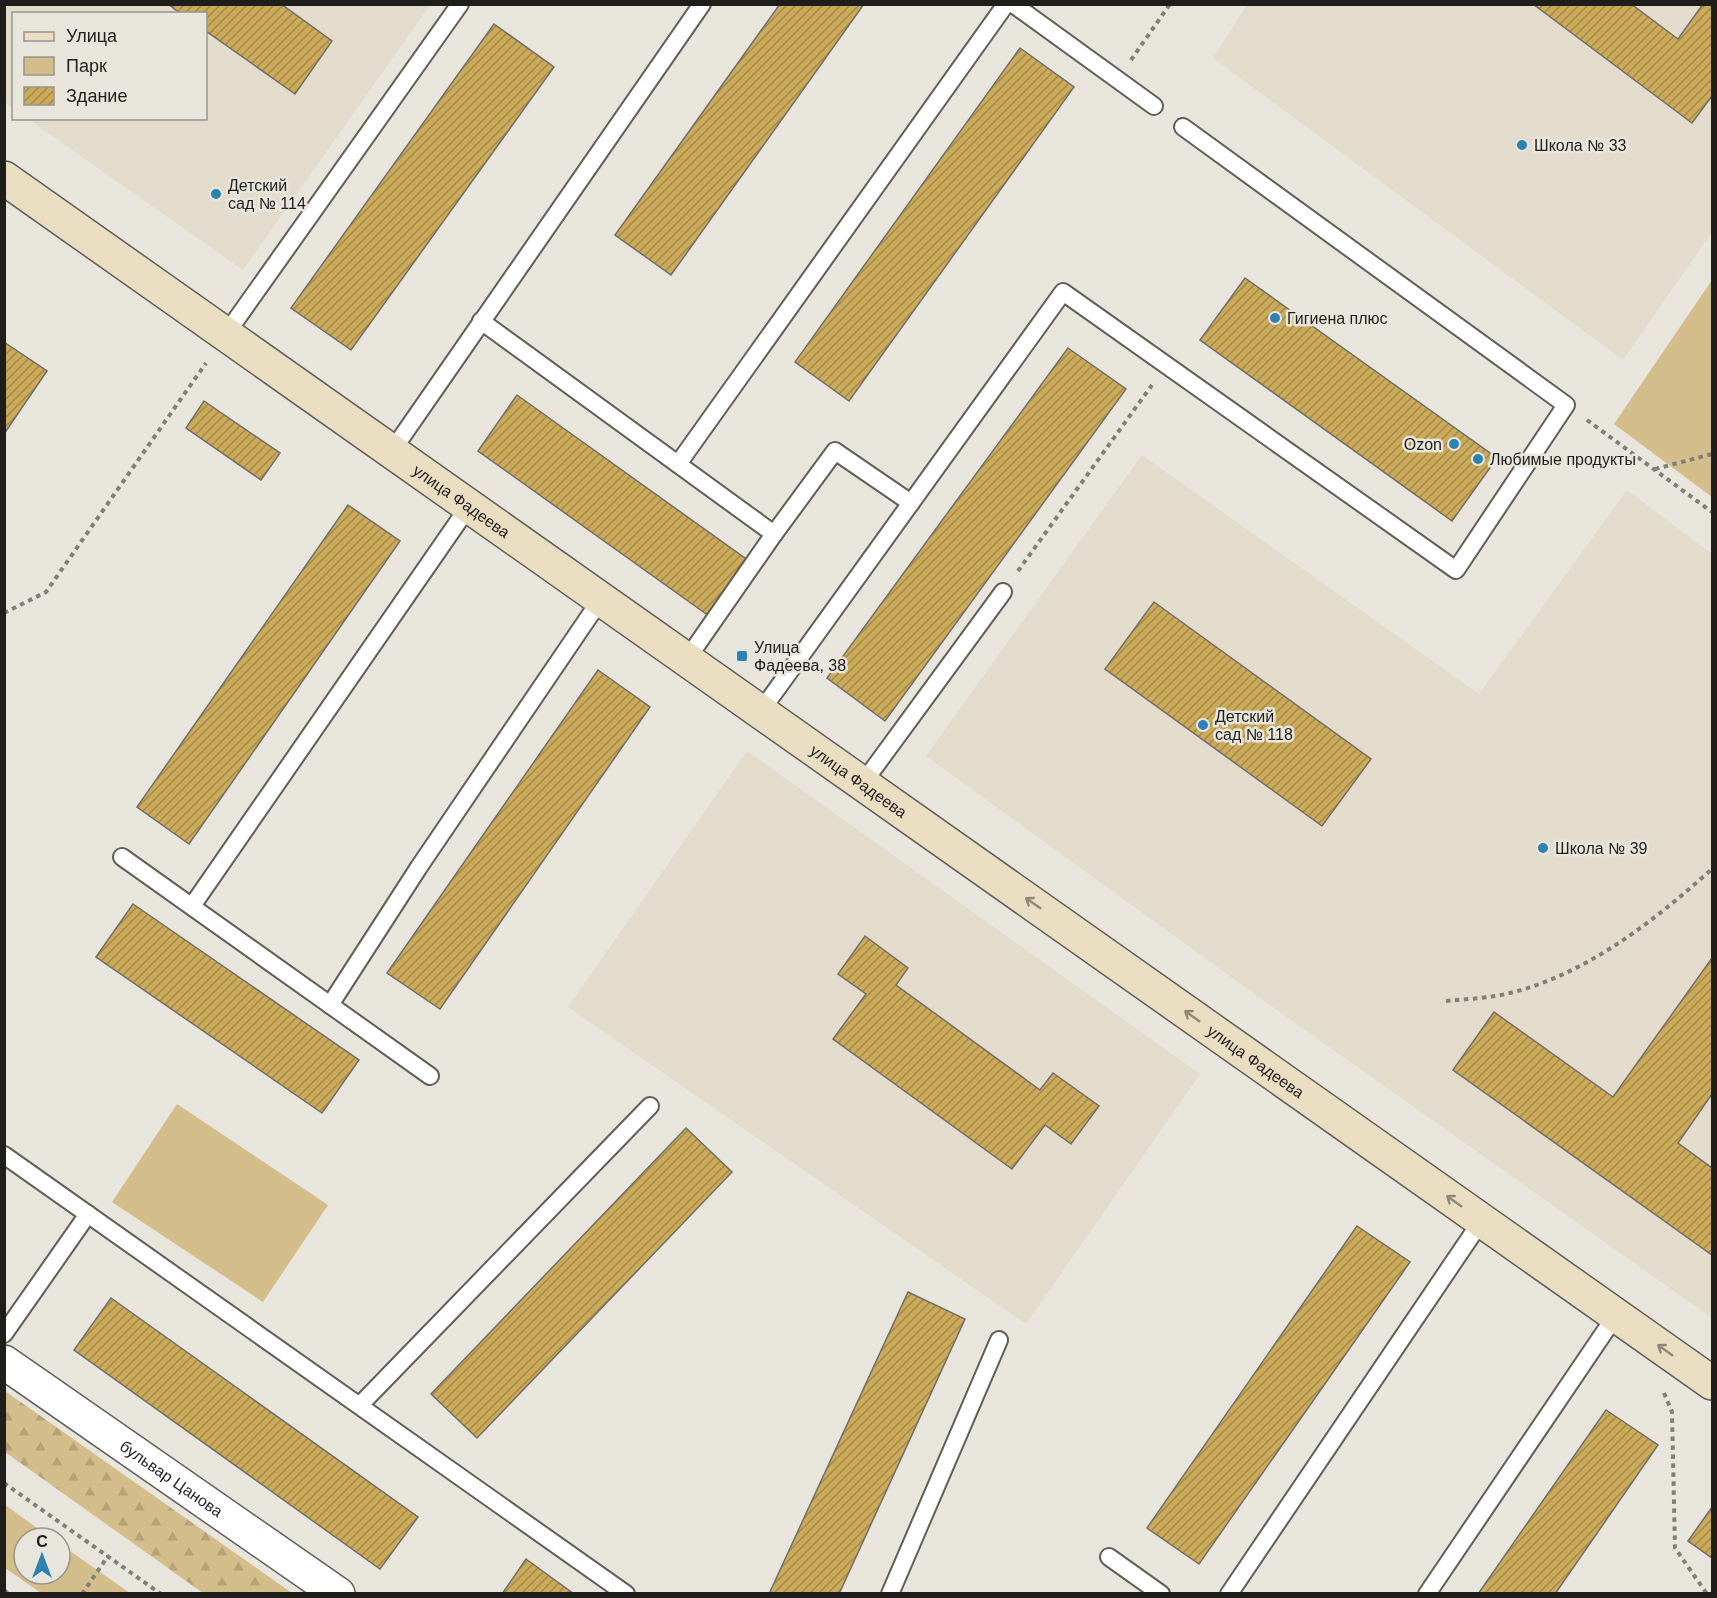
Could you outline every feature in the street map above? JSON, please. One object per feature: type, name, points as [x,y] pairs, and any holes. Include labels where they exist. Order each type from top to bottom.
[{"type":"street","name":"улица Фадеева","points":[[4,178],[1713,1383]]},
{"type":"street","name":"бульвар Цанова","points":[[4,1362],[338,1593]]},
{"type":"lane","points":[[226,334],[460,4]]},
{"type":"lane","points":[[392,451],[702,4]]},
{"type":"lane","points":[[678,464],[1006,4]]},
{"type":"lane","points":[[1013,4],[1154,106]]},
{"type":"lane","points":[[761,711],[1063,292],[1456,570],[1566,405],[1183,127]]},
{"type":"lane","points":[[482,321],[774,534]]},
{"type":"lane","points":[[687,659],[835,451],[911,503]]},
{"type":"lane","points":[[192,906],[469,506]]},
{"type":"lane","points":[[863,783],[1003,592]]},
{"type":"lane","points":[[330,1005],[419,867],[601,599]]},
{"type":"lane","points":[[122,856],[430,1076]]},
{"type":"lane","points":[[360,1405],[650,1106]]},
{"type":"lane","points":[[4,1155],[626,1593]]},
{"type":"lane","points":[[4,1334],[88,1214]]},
{"type":"lane","points":[[1229,1593],[1482,1220]]},
{"type":"lane","points":[[1427,1593],[1616,1315]]},
{"type":"lane","points":[[890,1593],[999,1340]]},
{"type":"lane","points":[[1109,1557],[1161,1593]]},
{"type":"path","points":[[1117,80],[1170,4]]},
{"type":"path","points":[[4,613],[46,592],[226,334]]},
{"type":"path","points":[[1003,592],[1166,364]]},
{"type":"path","points":[[1566,405],[1713,512]]},
{"type":"path","points":[[1655,469],[1713,453]]},
{"type":"path","points":[[1446,1001],[1509,994],[1545,982],[1585,964],[1621,941],[1713,869]]},
{"type":"path","points":[[1662,1390],[1672,1412],[1675,1548],[1707,1593]]},
{"type":"path","points":[[4,1483],[161,1593]]},
{"type":"path","points":[[82,1593],[108,1556]]},
{"type":"path","points":[[4,1590],[9,1593]]},
{"type":"shaded area","name":"Детский сад № 114","points":[[5,5],[430,5],[243,270],[29,120],[207,120],[207,12],[12,12],[12,107],[5,102]]},
{"type":"shaded area","name":"Школа № 33","points":[[1247,5],[1712,5],[1712,232],[1623,360],[1213,58]]},
{"type":"shaded area","points":[[1142,455],[1479,694],[1627,490],[1712,554],[1712,1318],[1267,1003],[926,756]]},
{"type":"shaded area","points":[[747,751],[1200,1074],[1026,1324],[568,1007]]},
{"type":"green space","points":[[1712,280],[1712,497],[1614,424]]},
{"type":"green space","points":[[177,1104],[328,1205],[263,1302],[112,1202]]},
{"type":"green space","points":[[5,1391],[292,1593],[203,1593],[5,1452]]},
{"type":"green space","points":[[5,1505],[34,1526],[12,1526],[12,1573],[5,1568]]},
{"type":"green space","points":[[72,1552],[130,1593],[41,1593],[31,1586],[72,1586]]},
{"type":"building","points":[[168,4],[281,4],[332,41],[295,94],[207,32],[207,12],[178,12]]},
{"type":"building","points":[[780,4],[864,4],[671,275],[615,235]]},
{"type":"building","points":[[1533,4],[1631,4],[1678,39],[1703,4],[1712,4],[1712,96],[1692,123]]},
{"type":"building","points":[[494,24],[554,67],[351,350],[291,308]]},
{"type":"building","points":[[1020,48],[1074,87],[849,401],[795,362]]},
{"type":"building","points":[[1245,278],[1497,458],[1452,521],[1200,340]]},
{"type":"building","points":[[4,342],[47,371],[4,434]]},
{"type":"building","points":[[1068,348],[1126,389],[885,721],[827,678]]},
{"type":"building","points":[[517,395],[749,561],[709,616],[478,451]]},
{"type":"building","points":[[204,401],[280,453],[261,480],[186,428]]},
{"type":"building","points":[[348,505],[400,541],[189,844],[137,807]]},
{"type":"building","points":[[1154,602],[1371,759],[1322,826],[1105,669]]},
{"type":"building","points":[[598,670],[650,707],[440,1009],[387,973]]},
{"type":"building","points":[[133,904],[359,1060],[322,1113],[96,957]]},
{"type":"building","points":[[865,936],[908,968],[896,985],[1040,1090],[1053,1073],[1099,1106],[1071,1144],[1045,1125],[1012,1169],[833,1039],[866,994],[838,974]]},
{"type":"building","points":[[1712,958],[1712,1094],[1678,1143],[1712,1168],[1712,1255],[1453,1070],[1494,1012],[1613,1097]]},
{"type":"building","points":[[686,1128],[732,1172],[477,1438],[431,1394]]},
{"type":"building","points":[[1357,1226],[1410,1262],[1199,1564],[1147,1528]]},
{"type":"building","points":[[908,1292],[965,1319],[839,1594],[769,1594]]},
{"type":"building","points":[[111,1298],[418,1517],[380,1569],[74,1350]]},
{"type":"building","points":[[1606,1410],[1658,1445],[1555,1594],[1478,1594]]},
{"type":"building","points":[[1712,1507],[1712,1558],[1688,1541]]},
{"type":"building","points":[[526,1559],[574,1594],[502,1594]]},
{"type":"place","name":"Школа № 33","points":[[1522,145]]},
{"type":"place","name":"Детский сад № 114","points":[[216,194]]},
{"type":"place","name":"Гигиена плюс","points":[[1275,318]]},
{"type":"place","name":"Ozon","points":[[1454,444]]},
{"type":"place","name":"Любимые продукты","points":[[1478,459]]},
{"type":"place","name":"Улица Фадеева, 38","points":[[742,656]]},
{"type":"place","name":"Детский сад № 118","points":[[1203,725]]},
{"type":"place","name":"Школа № 39","points":[[1543,848]]}]
